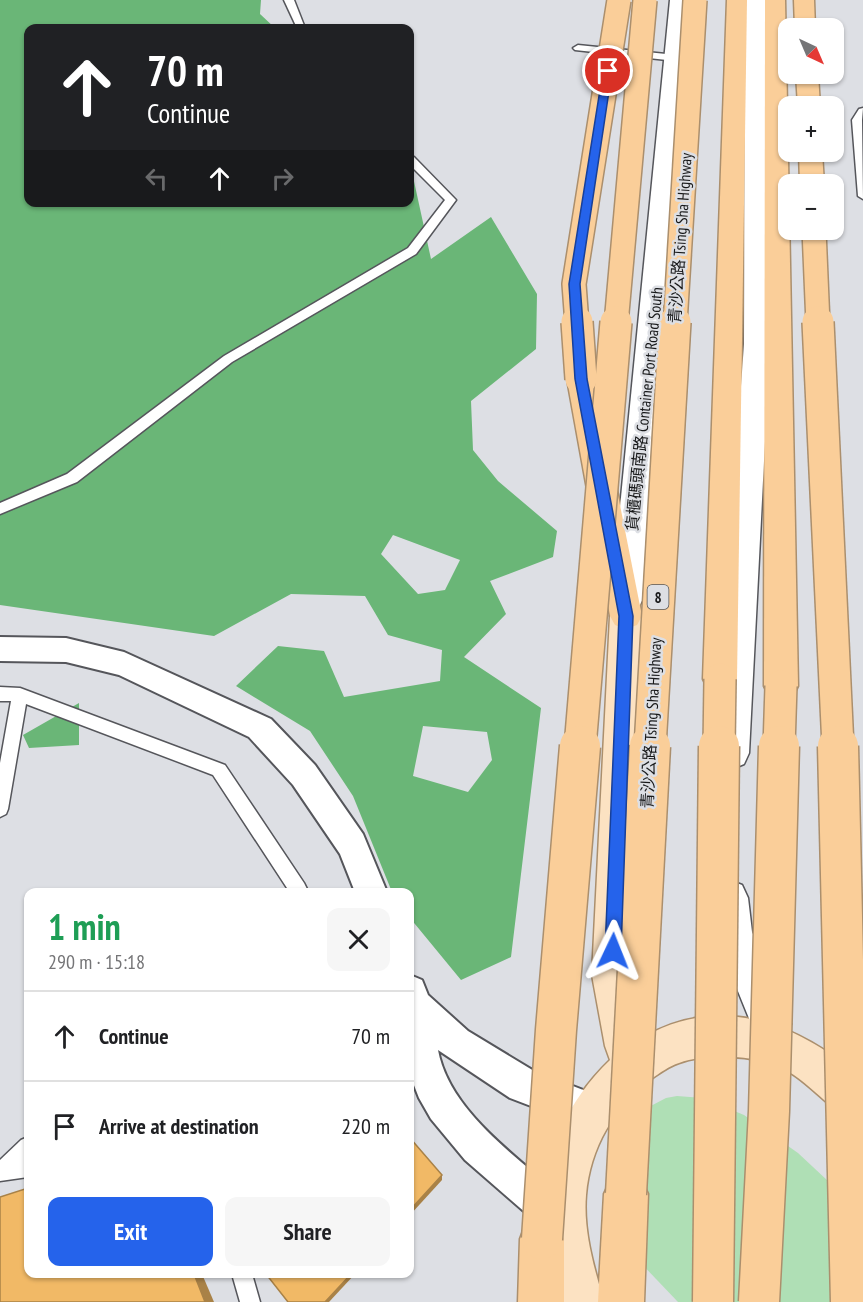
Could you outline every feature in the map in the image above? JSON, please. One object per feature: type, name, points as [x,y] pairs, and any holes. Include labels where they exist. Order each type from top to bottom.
[{"type":"highway","points":[[619,0],[574,284],[581,379],[626,616]]},
{"type":"highway","points":[[543,1302],[542,1239],[556,1030],[645,0]]},
{"type":"highway","name":"青沙公路 Tsing Sha Highway","points":[[621,1302],[654,665],[695,0]]},
{"type":"highway","points":[[713,1302],[720,679],[737,0]]},
{"type":"highway","points":[[759,1302],[769,1112],[781,686],[775,0]]},
{"type":"highway","points":[[804,0],[805,18]]},
{"type":"highway","points":[[814,240],[838,730],[851,1302]]},
{"type":"main road","name":"貨櫃碼頭南路 Container Port Road South","points":[[626,616],[612,975],[629,1068]]},
{"type":"main road","points":[[581,1302],[564,1234],[566,1180],[576,1144],[591,1111],[629,1068],[667,1046],[710,1037],[755,1039],[782,1047],[824,1073],[863,1106]]},
{"type":"street","name":"貨櫃碼頭南路 Container Port Road South","points":[[626,616],[637,452],[659,262],[680,0]]},
{"type":"street","points":[[754,0],[757,344],[725,868],[733,932],[761,1004],[782,1047]]},
{"type":"street","points":[[0,649],[66,650],[124,664],[261,728],[304,775],[352,845],[369,888]]},
{"type":"street","points":[[414,1001],[456,1043],[523,1085],[591,1111]]},
{"type":"street","points":[[414,1011],[423,1064],[440,1102],[564,1234],[543,1302]]},
{"type":"lane","points":[[289,0],[299,24]]},
{"type":"lane","points":[[578,48],[676,57]]},
{"type":"lane","points":[[863,111],[857,120],[863,196]]},
{"type":"lane","points":[[0,509],[72,478],[228,359],[412,250],[451,200],[414,163]]},
{"type":"lane","points":[[0,694],[20,694],[219,770],[297,888]]},
{"type":"lane","points":[[0,809],[20,694]]},
{"type":"lane","points":[[2,1172],[24,1151]]},
{"type":"lane","points":[[2,1172],[24,1168]]},
{"type":"lane","points":[[243,1278],[250,1302]]},
{"type":"green space","points":[[0,0],[261,0],[260,14],[271,24],[24,24],[24,207],[414,207],[414,181],[431,259],[491,217],[537,294],[536,349],[471,401],[473,450],[498,481],[557,531],[553,557],[490,581],[506,614],[464,657],[541,708],[511,957],[461,980],[414,923],[414,888],[390,888],[353,796],[310,731],[236,686],[278,646],[324,651],[344,697],[440,681],[442,650],[388,635],[365,596],[291,594],[214,636],[0,605]],"holes":[[[393,535],[460,560],[445,590],[418,594],[381,554]],[[423,726],[487,732],[492,760],[468,792],[413,776]]]},
{"type":"green space","points":[[79,703],[79,745],[29,748],[23,735]]},
{"type":"green space","points":[[677,1096],[703,1098],[744,1115],[798,1153],[843,1195],[863,1302],[678,1302],[636,1258],[645,1109],[666,1098]]},
{"type":"building","points":[[414,1143],[442,1175],[414,1206]]},
{"type":"building","points":[[24,1189],[24,1278],[196,1278],[205,1302],[0,1302],[0,1197]]},
{"type":"building","points":[[269,1278],[347,1278],[325,1302],[288,1302]]},
{"type":"route","points":[[608,71],[574,284],[581,379],[626,616],[613,951]]}]
